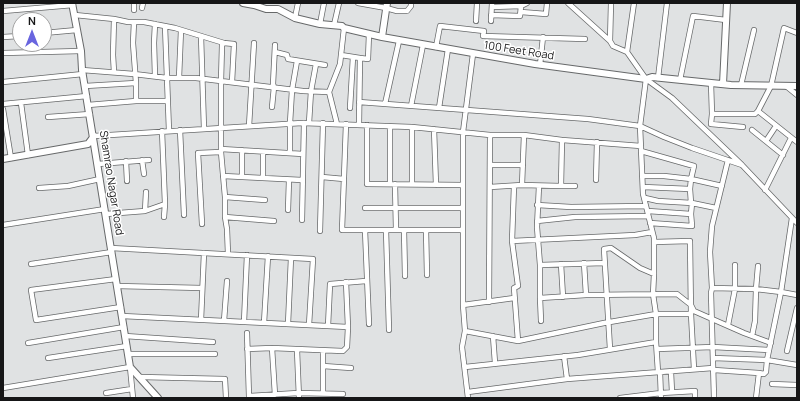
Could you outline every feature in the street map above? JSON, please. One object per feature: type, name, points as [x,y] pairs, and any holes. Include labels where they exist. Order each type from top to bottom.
[{"type":"main road","name":"100 Feet Road","points":[[243,3],[254,4],[266,9],[278,6],[295,18],[320,24],[342,26],[344,28],[382,37],[540,65],[646,79],[652,77],[723,84],[797,86]]},
{"type":"main road","points":[[723,84],[727,3]]},
{"type":"main road","name":"Shamrao Nagar Road","points":[[73,4],[76,30],[81,50],[82,72],[94,136],[130,367]]},
{"type":"main road","points":[[382,37],[386,5]]},
{"type":"main road","points":[[3,159],[88,144],[94,136]]},
{"type":"main road","points":[[130,367],[158,398]]},
{"type":"street","points":[[134,3],[134,10]]},
{"type":"street","points":[[295,18],[298,3]]},
{"type":"street","points":[[320,24],[324,3]]},
{"type":"street","points":[[334,25],[339,3]]},
{"type":"street","points":[[358,3],[386,5],[397,11],[407,11],[411,6],[411,3]]},
{"type":"street","points":[[476,21],[477,3]]},
{"type":"street","points":[[516,3],[521,6]]},
{"type":"street","points":[[491,21],[492,5],[521,6],[527,3]]},
{"type":"street","points":[[520,12],[546,14],[547,3]]},
{"type":"street","points":[[568,3],[614,46],[628,52],[646,79],[672,98],[742,165],[797,223]]},
{"type":"street","points":[[610,41],[611,3]]},
{"type":"street","points":[[628,52],[634,3]]},
{"type":"street","points":[[658,78],[667,3]]},
{"type":"street","points":[[3,11],[73,4]]},
{"type":"street","points":[[491,15],[520,16],[521,6]]},
{"type":"street","points":[[75,15],[155,24],[224,43],[234,44],[232,82]]},
{"type":"street","points":[[680,80],[693,16],[726,20]]},
{"type":"street","points":[[114,19],[114,72]]},
{"type":"street","points":[[134,22],[134,74],[136,83],[136,101]]},
{"type":"street","points":[[155,24],[155,76]]},
{"type":"street","points":[[165,26],[168,131]]},
{"type":"street","points":[[436,47],[440,26],[484,30],[483,36],[585,39]]},
{"type":"street","points":[[337,124],[329,92],[340,64],[344,28]]},
{"type":"street","points":[[712,114],[755,114],[771,86],[784,28],[797,33]]},
{"type":"street","points":[[52,32],[76,30]]},
{"type":"street","points":[[179,78],[181,30]]},
{"type":"street","points":[[741,85],[754,30]]},
{"type":"street","points":[[341,54],[368,59],[369,34]]},
{"type":"street","points":[[201,36],[204,129]]},
{"type":"street","points":[[540,65],[543,37]]},
{"type":"street","points":[[385,104],[399,40]]},
{"type":"street","points":[[224,43],[222,45],[221,151],[228,254]]},
{"type":"street","points":[[250,126],[254,43]]},
{"type":"street","points":[[272,107],[275,45]]},
{"type":"street","points":[[411,106],[423,45]]},
{"type":"street","points":[[439,108],[448,49]]},
{"type":"street","points":[[3,53],[81,50]]},
{"type":"street","points":[[275,52],[287,55],[288,59],[325,65]]},
{"type":"street","points":[[468,398],[462,347],[464,331],[463,132],[473,54]]},
{"type":"street","points":[[350,108],[353,57]]},
{"type":"street","points":[[359,125],[360,58]]},
{"type":"street","points":[[290,153],[292,90],[297,61]]},
{"type":"street","points":[[302,220],[303,154],[306,123],[316,64]]},
{"type":"street","points":[[3,82],[82,72],[114,72],[167,78],[202,79],[252,84],[292,90],[329,92]]},
{"type":"street","points":[[646,79],[640,126],[641,151],[644,198],[654,242],[653,294],[656,314],[656,342],[661,395]]},
{"type":"street","points":[[85,86],[136,83]]},
{"type":"street","points":[[711,83],[711,124],[743,127]]},
{"type":"street","points":[[786,86],[797,95]]},
{"type":"street","points":[[3,104],[87,96]]},
{"type":"street","points":[[88,105],[136,101],[167,101]]},
{"type":"street","points":[[359,102],[588,119],[640,126],[692,148],[742,165]]},
{"type":"street","points":[[21,103],[28,155]]},
{"type":"street","points":[[3,109],[11,158]]},
{"type":"street","points":[[758,111],[797,142]]},
{"type":"street","points":[[48,118],[90,114]]},
{"type":"street","points":[[94,136],[306,123],[412,127],[490,135],[524,135],[562,140],[641,146]]},
{"type":"street","points":[[320,231],[323,124]]},
{"type":"street","points":[[346,124],[342,230],[463,230]]},
{"type":"street","points":[[368,125],[367,184],[463,185]]},
{"type":"street","points":[[390,126],[392,184],[396,230]]},
{"type":"street","points":[[766,141],[776,126]]},
{"type":"street","points":[[412,127],[412,184]]},
{"type":"street","points":[[434,129],[436,185]]},
{"type":"street","points":[[180,130],[184,215]]},
{"type":"street","points":[[752,130],[783,155]]},
{"type":"street","points":[[162,131],[165,204],[164,217]]},
{"type":"street","points":[[489,302],[490,135]]},
{"type":"street","points":[[522,185],[524,135]]},
{"type":"street","points":[[765,190],[791,138]]},
{"type":"street","points":[[561,186],[562,140]]},
{"type":"street","points":[[596,180],[597,142]]},
{"type":"street","points":[[202,224],[198,153],[242,150],[303,154]]},
{"type":"street","points":[[242,150],[242,177]]},
{"type":"street","points":[[641,151],[694,166],[690,189],[692,226],[650,223]]},
{"type":"street","points":[[263,152],[263,178]]},
{"type":"street","points":[[142,160],[144,174]]},
{"type":"street","points":[[98,164],[149,160]]},
{"type":"street","points":[[714,398],[710,252],[712,226],[728,160]]},
{"type":"street","points":[[126,161],[127,181]]},
{"type":"street","points":[[490,166],[523,166]]},
{"type":"street","points":[[223,176],[302,180]]},
{"type":"street","points":[[643,176],[664,176],[691,179],[722,186]]},
{"type":"street","points":[[322,178],[344,179]]},
{"type":"street","points":[[39,188],[68,186],[100,179]]},
{"type":"street","points":[[288,210],[289,180]]},
{"type":"street","points":[[490,187],[522,185],[575,186]]},
{"type":"street","points":[[514,186],[512,241],[518,286],[514,288],[518,341]]},
{"type":"street","points":[[539,186],[537,205],[537,239],[540,265],[541,321]]},
{"type":"street","points":[[643,187],[690,189]]},
{"type":"street","points":[[145,211],[146,192]]},
{"type":"street","points":[[225,197],[265,200]]},
{"type":"street","points":[[644,198],[658,201],[691,202],[716,208]]},
{"type":"street","points":[[3,225],[106,212],[145,211],[165,204]]},
{"type":"street","points":[[537,205],[646,206]]},
{"type":"street","points":[[365,208],[463,208]]},
{"type":"street","points":[[537,221],[575,217],[691,214]]},
{"type":"street","points":[[225,216],[274,221]]},
{"type":"street","points":[[468,392],[566,379],[694,369],[714,369],[764,374],[766,372],[767,360],[781,292],[792,218]]},
{"type":"street","points":[[365,230],[369,324]]},
{"type":"street","points":[[386,230],[389,330]]},
{"type":"street","points":[[404,230],[405,276]]},
{"type":"street","points":[[426,230],[427,275]]},
{"type":"street","points":[[512,241],[635,235],[652,232]]},
{"type":"street","points":[[654,242],[690,241],[692,348],[694,369]]},
{"type":"street","points":[[610,349],[604,249],[611,248],[640,268],[654,274]]},
{"type":"street","points":[[31,264],[111,250],[228,254],[313,259],[309,325]]},
{"type":"street","points":[[201,320],[204,253]]},
{"type":"street","points":[[244,322],[247,255]]},
{"type":"street","points":[[264,323],[268,256]]},
{"type":"street","points":[[288,324],[291,258]]},
{"type":"street","points":[[540,265],[604,263]]},
{"type":"street","points":[[561,264],[563,297]]},
{"type":"street","points":[[584,264],[586,295]]},
{"type":"street","points":[[728,326],[735,289],[735,265]]},
{"type":"street","points":[[752,336],[755,321],[758,266]]},
{"type":"street","points":[[116,279],[31,290],[36,320],[120,307]]},
{"type":"street","points":[[224,321],[226,280]]},
{"type":"street","points":[[328,326],[330,284],[366,281]]},
{"type":"street","points":[[247,349],[272,348],[343,351],[347,348],[348,327],[346,282]]},
{"type":"street","points":[[117,286],[202,288]]},
{"type":"street","points":[[712,288],[756,289],[781,292],[797,296]]},
{"type":"street","points":[[540,298],[586,295],[677,294],[691,305],[694,311],[771,343]]},
{"type":"street","points":[[463,305],[514,298]]},
{"type":"street","points":[[787,351],[797,308]]},
{"type":"street","points":[[464,331],[518,341],[608,322],[656,314],[691,314]]},
{"type":"street","points":[[122,316],[348,327]]},
{"type":"street","points":[[28,343],[124,327]]},
{"type":"street","points":[[247,333],[249,397],[275,395],[298,396],[322,393],[343,394]]},
{"type":"street","points":[[125,336],[213,342]]},
{"type":"street","points":[[493,336],[495,363]]},
{"type":"street","points":[[465,367],[564,356],[656,342]]},
{"type":"street","points":[[48,358],[127,346]]},
{"type":"street","points":[[657,349],[713,347],[769,350]]},
{"type":"street","points":[[272,348],[275,395]]},
{"type":"street","points":[[297,350],[298,396]]},
{"type":"street","points":[[322,393],[323,351]]},
{"type":"street","points":[[128,354],[215,354]]},
{"type":"street","points":[[564,356],[566,379]]},
{"type":"street","points":[[713,358],[767,360],[797,365]]},
{"type":"street","points":[[323,366],[351,368]]},
{"type":"street","points":[[3,388],[130,367],[133,398]]},
{"type":"street","points":[[671,372],[672,392]]},
{"type":"street","points":[[756,398],[759,373]]},
{"type":"street","points":[[140,377],[225,379],[226,398]]},
{"type":"street","points":[[772,384],[797,385]]},
{"type":"street","points":[[106,393],[132,389]]},
{"type":"street","points":[[620,398],[695,391],[695,398]]}]
